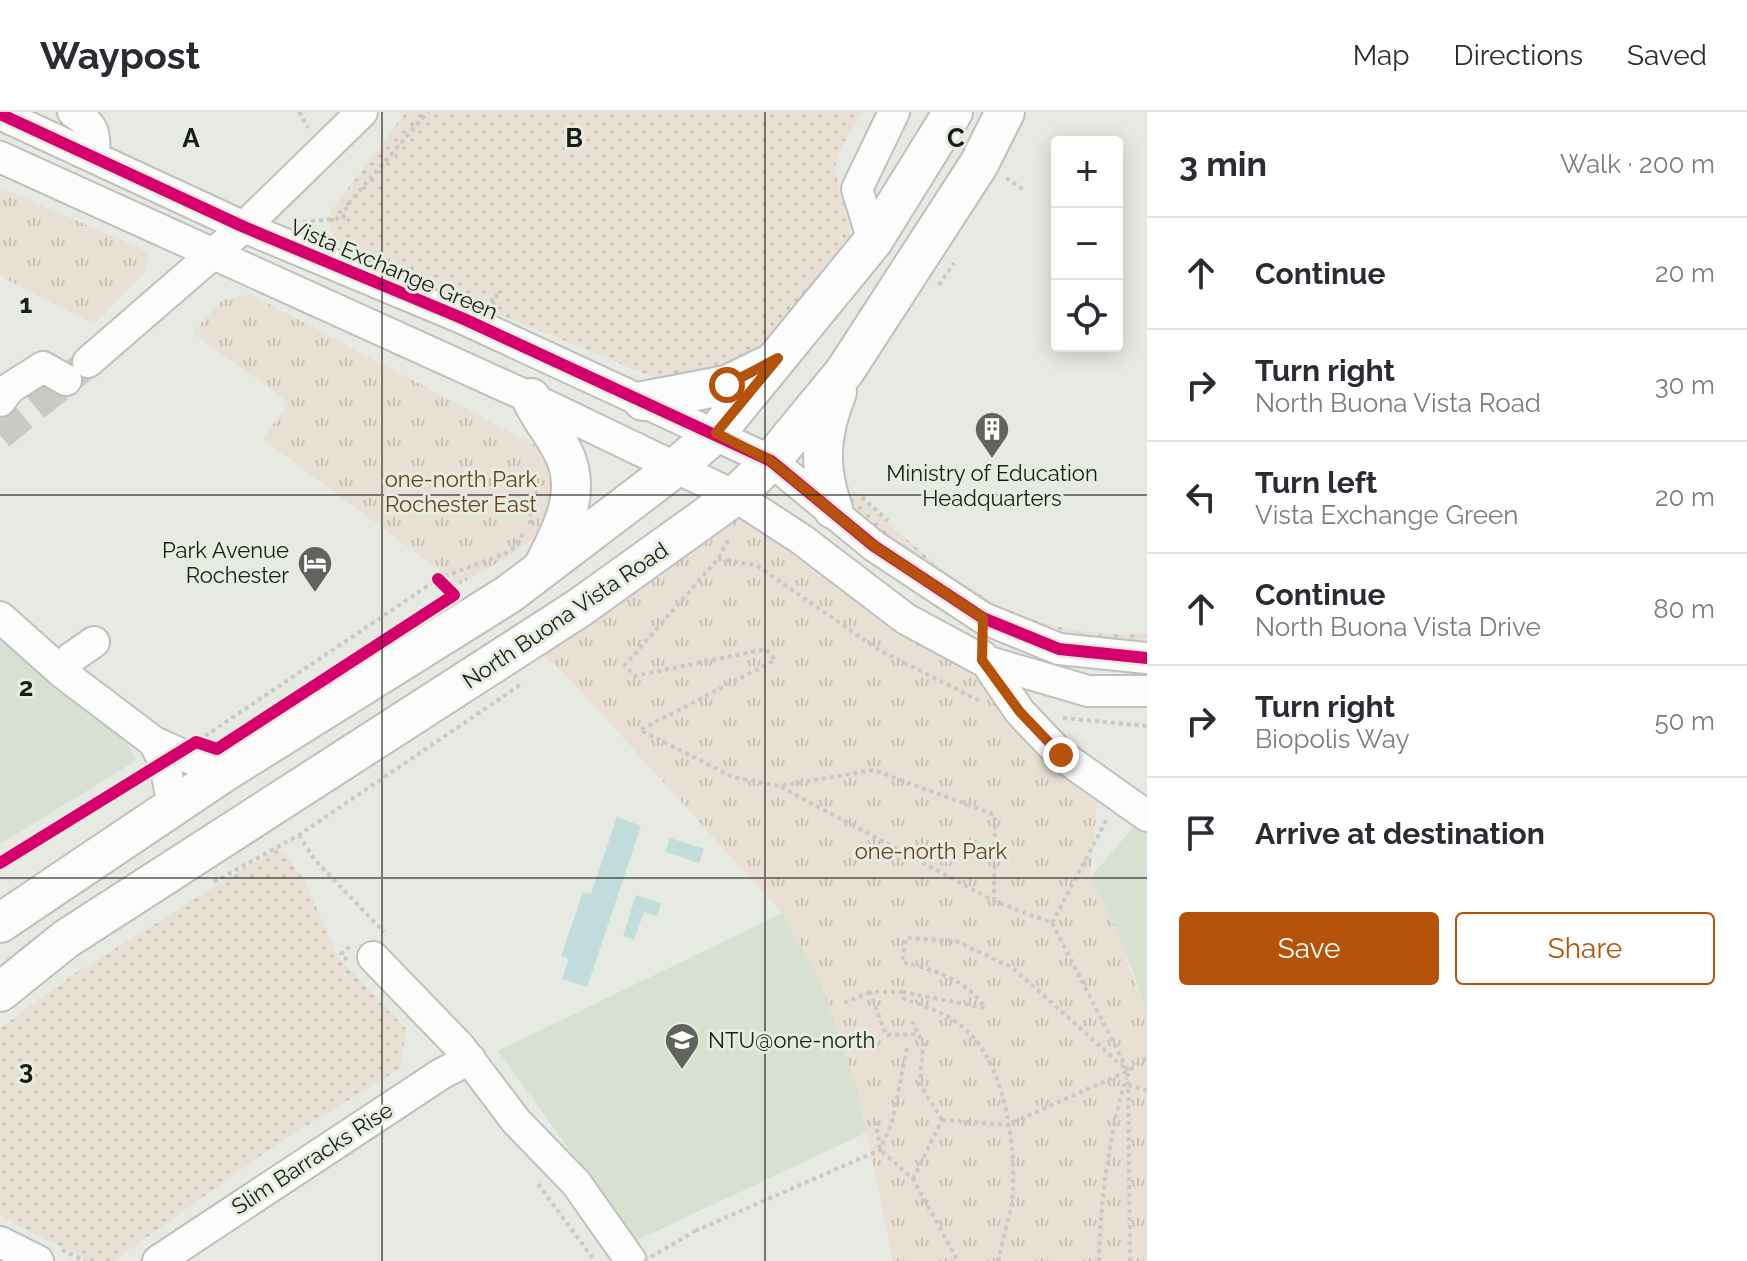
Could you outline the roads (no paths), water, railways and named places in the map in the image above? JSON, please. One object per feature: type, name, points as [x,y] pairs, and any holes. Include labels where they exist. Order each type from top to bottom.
[{"type":"main road","points":[[0,923],[223,773],[541,571],[716,433],[873,241],[953,112]]},
{"type":"main road","name":"North Buona Vista Road","points":[[0,992],[66,939],[579,608],[735,496],[771,461],[845,371],[979,164],[1005,112]]},
{"type":"main road","points":[[643,401],[727,385],[778,358]]},
{"type":"main road","points":[[833,509],[822,473],[821,447],[845,371]]},
{"type":"main road","points":[[531,398],[543,425],[563,452],[571,484],[567,517],[541,571]]},
{"type":"street","points":[[73,112],[90,123],[96,135],[94,154]]},
{"type":"street","points":[[0,401],[10,388],[43,367],[77,371],[244,227],[362,112]]},
{"type":"street","points":[[873,241],[858,182],[894,112]]},
{"type":"street","name":"Vista Exchange Green","points":[[0,114],[94,154],[244,227],[464,319],[771,461],[884,553],[983,618],[1059,649],[1147,658]]},
{"type":"street","points":[[0,157],[531,398],[735,496],[801,539],[906,619],[982,660],[1088,691],[1147,691]]},
{"type":"street","points":[[0,617],[64,674],[223,773]]},
{"type":"street","points":[[983,618],[982,660],[1020,712],[1061,755],[1147,816]]},
{"type":"street","points":[[64,674],[71,658],[94,642]]},
{"type":"street","points":[[173,807],[165,764],[176,746]]},
{"type":"street","points":[[373,957],[470,1059],[516,1121],[610,1218],[631,1261]]},
{"type":"street","name":"Slim Barracks Rise","points":[[158,1261],[241,1203],[441,1074],[470,1059]]},
{"type":"street","points":[[0,1242],[38,1261]]},
{"type":"water","points":[[617,817],[641,826],[587,987],[562,979],[569,959],[561,956],[583,892],[591,894]]},
{"type":"water","points":[[670,838],[704,849],[699,863],[665,852]]},
{"type":"water","points":[[636,895],[661,903],[657,916],[644,912],[634,940],[623,936]]},
{"type":"tunnel","points":[[0,435],[84,366]]},
{"type":"place","name":"Ministry of Education Headquarters","points":[[992,460]]},
{"type":"place","name":"Park Avenue Rochester","points":[[315,594]]},
{"type":"place","name":"NTU@one-north","points":[[682,1071]]},
{"type":"park label","name":"one-north Park Rochester East","points":[[461,492]]},
{"type":"park label","name":"one-north Park","points":[[931,851]]}]
